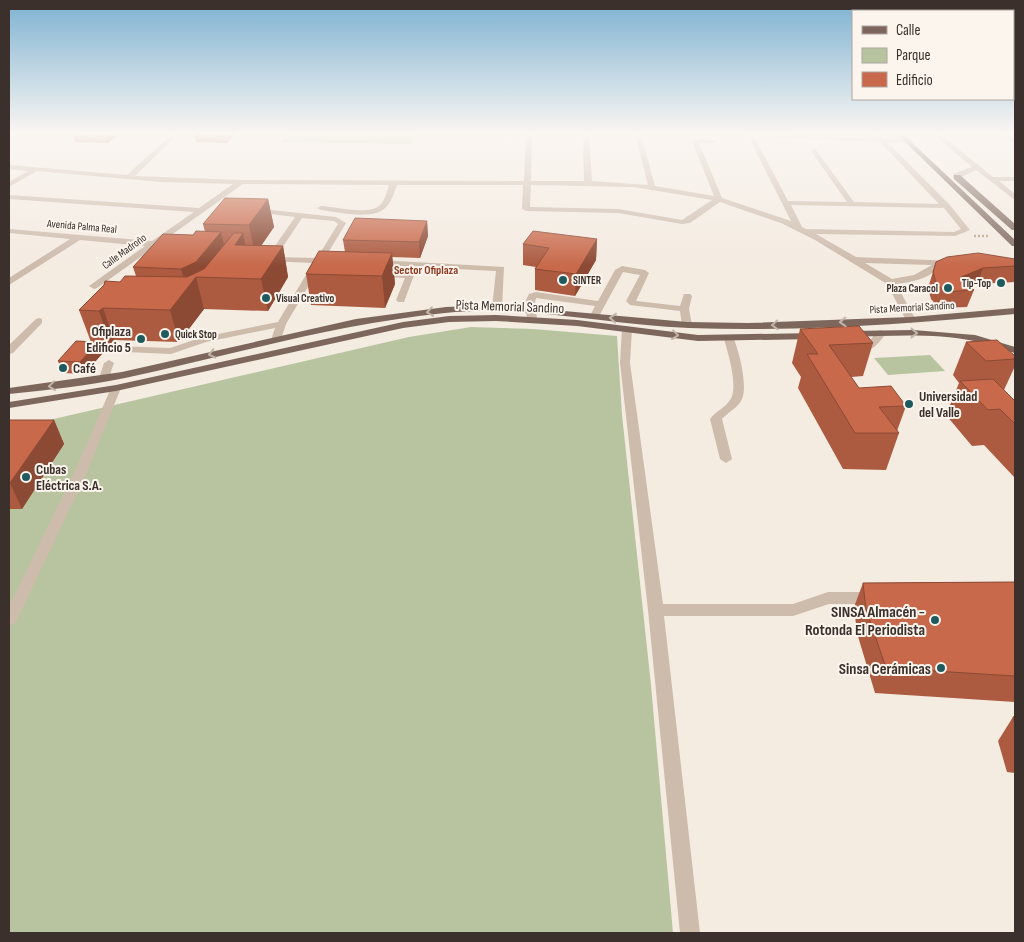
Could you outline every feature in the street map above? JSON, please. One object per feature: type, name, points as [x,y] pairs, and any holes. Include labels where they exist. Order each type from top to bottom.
[{"type":"main road","points":[[948,178],[1015,244]]},
{"type":"main road","points":[[958,178],[1015,228]]},
{"type":"main road","name":"Pista Memorial Sandino","points":[[9,391],[104,378],[356,322],[446,310],[497,308],[532,315],[698,338],[729,339],[881,333],[932,333],[980,338],[1015,350]]},
{"type":"main road","name":"Pista Memorial Sandino","points":[[9,405],[116,388],[403,325],[449,319],[532,315],[595,316],[687,324],[748,326],[911,320],[1015,311]]},
{"type":"main road","points":[[221,364],[231,358],[268,350],[276,340],[299,343],[329,337],[347,337]]},
{"type":"street","points":[[151,178],[280,183],[588,183],[652,187],[719,199],[783,220],[890,282],[911,320]]},
{"type":"street","points":[[527,178],[526,209],[618,211],[682,222],[687,221],[719,199]]},
{"type":"street","points":[[588,178],[588,183]]},
{"type":"street","points":[[650,178],[652,187]]},
{"type":"street","points":[[710,178],[719,199]]},
{"type":"street","points":[[773,178],[801,229]]},
{"type":"street","points":[[833,178],[852,204]]},
{"type":"street","points":[[801,229],[961,233],[966,230],[919,178]]},
{"type":"street","points":[[990,178],[1015,198]]},
{"type":"street","points":[[992,180],[1015,179]]},
{"type":"street","name":"Calle Madroño","points":[[94,286],[241,182]]},
{"type":"street","points":[[320,208],[354,211],[377,210],[382,206],[394,182]]},
{"type":"street","points":[[9,196],[199,210]]},
{"type":"street","points":[[786,203],[946,206]]},
{"type":"street","points":[[274,212],[336,219],[342,223],[318,261],[317,271],[281,324],[276,340]]},
{"type":"street","points":[[300,215],[266,259],[337,262]]},
{"type":"street","points":[[783,220],[791,221],[794,219]]},
{"type":"street","name":"Avenida Palma Real","points":[[9,231],[154,244]]},
{"type":"street","points":[[9,282],[79,237]]},
{"type":"street","points":[[855,260],[959,263]]},
{"type":"street","points":[[890,282],[912,280],[935,270],[940,262]]},
{"type":"street","points":[[366,263],[501,269],[497,308]]},
{"type":"street","points":[[595,316],[619,270],[622,269],[644,273],[631,301],[633,303],[684,309]]},
{"type":"street","points":[[371,273],[410,275],[401,300]]},
{"type":"street","points":[[532,315],[530,302],[532,296],[536,295],[600,304]]},
{"type":"street","points":[[687,296],[684,309],[687,324]]},
{"type":"street","points":[[9,351],[39,321]]},
{"type":"street","points":[[824,323],[835,335]]},
{"type":"street","points":[[90,335],[74,348],[171,351],[203,340],[281,324]]},
{"type":"street","points":[[627,329],[625,363],[656,610],[690,933]]},
{"type":"street","points":[[848,349],[873,344],[881,333]]},
{"type":"street","points":[[786,336],[820,348]]},
{"type":"street","points":[[726,459],[716,419],[719,413],[735,402],[740,392],[729,339]]},
{"type":"street","points":[[104,378],[109,363]]},
{"type":"street","points":[[9,620],[70,498],[100,431],[116,388]]},
{"type":"street","points":[[656,610],[793,610],[828,598],[887,598]]},
{"type":"path","points":[[961,233],[969,236],[1008,237]]},
{"type":"green space","points":[[471,327],[533,329],[617,336],[622,415],[651,685],[673,933],[9,933],[9,427],[19,427],[409,337]]},
{"type":"green space","points":[[930,355],[945,371],[888,375],[874,358]]},
{"type":"building","points":[[225,198],[268,199],[249,225],[203,224]]},
{"type":"building","points":[[355,218],[427,221],[419,242],[343,240]]},
{"type":"building","points":[[196,231],[221,232],[196,262],[181,269],[133,267],[163,234],[193,235]]},
{"type":"building","points":[[533,231],[597,239],[576,274],[535,269],[549,248],[523,244]]},
{"type":"building","points":[[234,233],[243,233],[235,245],[283,246],[261,279],[196,277],[170,310],[103,308],[99,311],[79,310],[104,285],[105,281],[120,282],[125,276],[187,277],[204,269]]},
{"type":"building","points":[[319,251],[392,253],[382,276],[306,274]]},
{"type":"building","points":[[978,253],[1015,259],[1015,266],[983,268],[961,277],[974,290],[945,292],[936,283],[933,272],[936,262],[947,257]]},
{"type":"building","points":[[859,326],[873,343],[829,345],[859,388],[891,386],[906,406],[879,407],[899,433],[855,433],[807,354],[818,354],[800,329]]},
{"type":"building","points":[[997,340],[1015,356],[1015,359],[986,361],[966,342]]},
{"type":"building","points":[[76,341],[98,342],[80,362],[58,361]]},
{"type":"building","points":[[993,379],[1015,401],[1015,424],[1000,409],[988,410],[960,381]]},
{"type":"building","points":[[9,420],[54,420],[10,483],[9,483]]},
{"type":"building","points":[[1015,582],[1015,676],[886,668],[866,609],[863,583]]},
{"type":"place","name":"SINTER","points":[[563,280]]},
{"type":"place","name":"Tip-Top","points":[[1001,283]]},
{"type":"place","name":"Plaza Caracol","points":[[948,288]]},
{"type":"place","name":"Visual Creativo","points":[[266,298]]},
{"type":"place","name":"Quick Stop","points":[[165,334]]},
{"type":"place","name":"Ofiplaza Edificio 5","points":[[141,339]]},
{"type":"place","name":"Café","points":[[63,368]]},
{"type":"place","name":"Universidad del Valle","points":[[909,404]]},
{"type":"place","name":"Cubas Eléctrica S.A.","points":[[26,477]]},
{"type":"place","name":"SINSA Almacén - Rotonda El Periodista","points":[[935,620]]},
{"type":"place","name":"Sinsa Cerámicas","points":[[941,668]]},
{"type":"district","name":"Sector Ofiplaza","points":[[426,270]]}]
